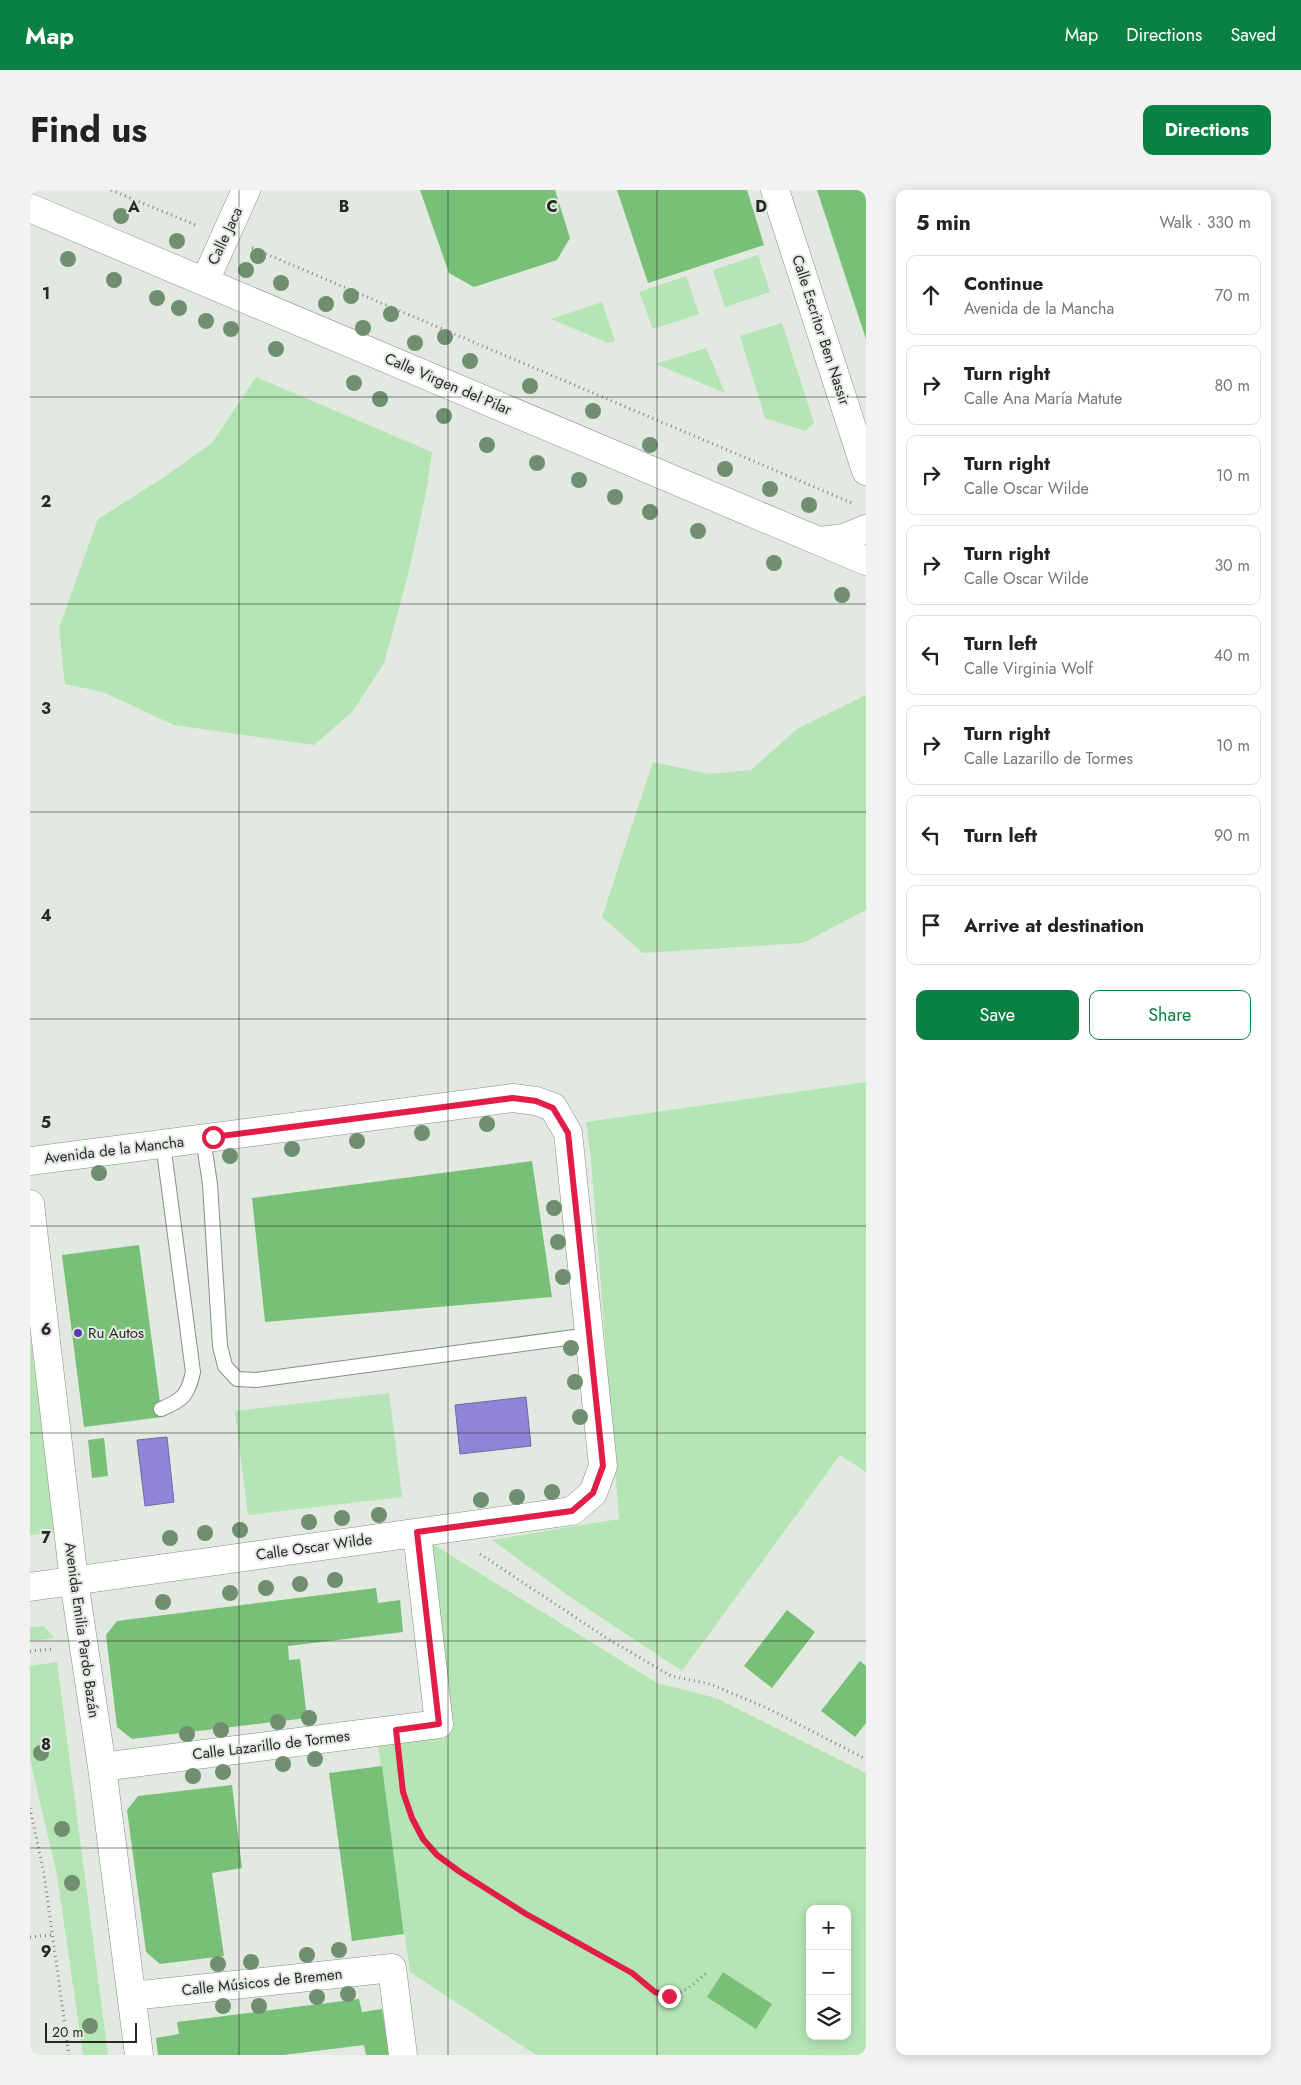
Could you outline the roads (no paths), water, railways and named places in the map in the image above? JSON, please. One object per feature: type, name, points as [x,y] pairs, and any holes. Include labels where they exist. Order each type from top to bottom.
[{"type":"street","name":"Calle Jaca","points":[[205,281],[246,190]]},
{"type":"street","name":"Calle Escritor Ben Nassir","points":[[775,190],[866,471]]},
{"type":"street","name":"Calle Virgen del Pilar","points":[[30,208],[866,561]]},
{"type":"street","points":[[821,541],[844,538],[861,517]]},
{"type":"street","name":"Avenida de la Mancha","points":[[30,1161],[513,1098],[536,1101],[553,1108],[568,1133],[589,1335]]},
{"type":"street","name":"Avenida Emilia Pardo Bazán","points":[[30,1204],[74,1581],[102,1767],[139,2055]]},
{"type":"street","name":"Calle Oscar Wilde","points":[[30,1587],[572,1511],[593,1493],[603,1466],[589,1335]]},
{"type":"street","name":"Calle Lazarillo de Tormes","points":[[102,1767],[439,1724],[430,1531]]},
{"type":"street","name":"Calle Músicos de Bremen","points":[[132,1996],[392,1968],[404,2055]]},
{"type":"lane","points":[[203,1138],[210,1184],[220,1346],[224,1366],[237,1379],[256,1380],[589,1335]]},
{"type":"lane","points":[[161,1409],[178,1402],[189,1389],[193,1372],[163,1143]]},
{"type":"place","name":"Ru Autos","points":[[78,1333]]}]
